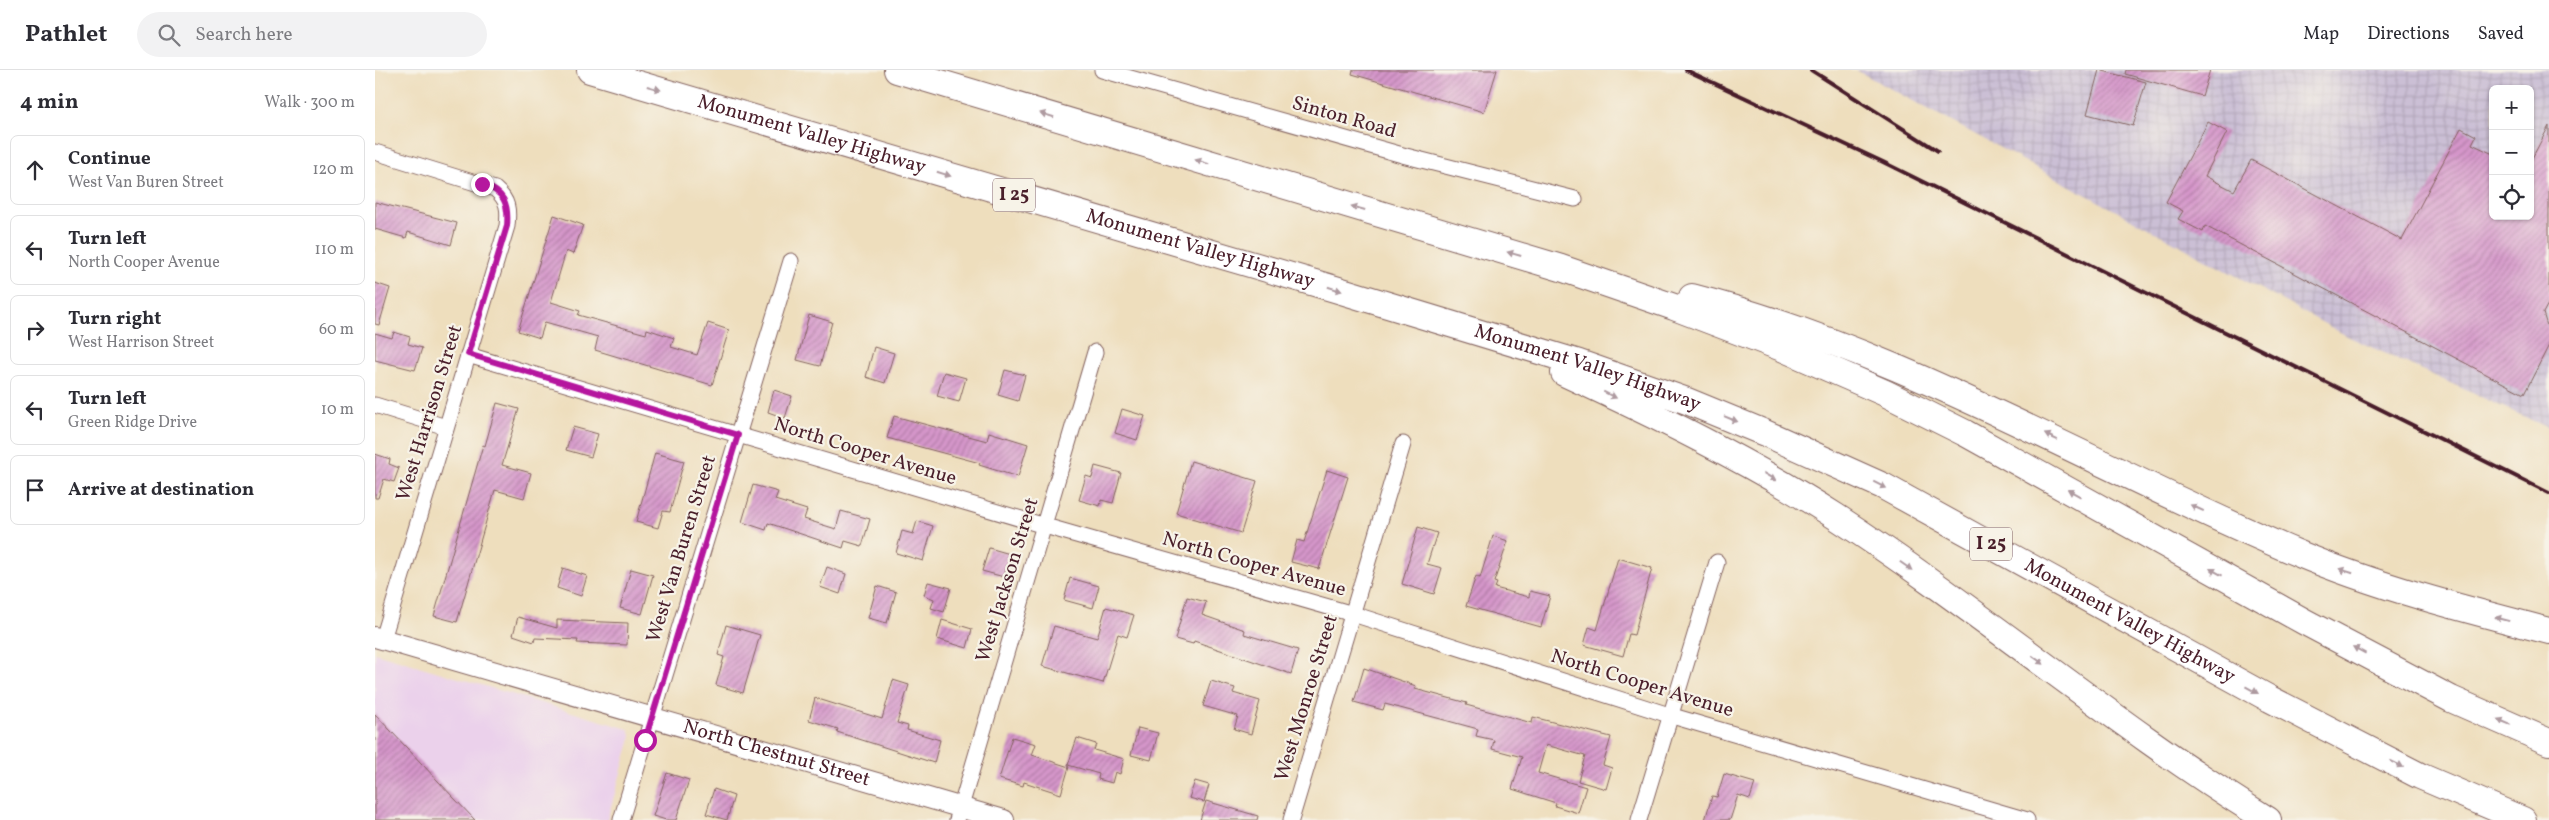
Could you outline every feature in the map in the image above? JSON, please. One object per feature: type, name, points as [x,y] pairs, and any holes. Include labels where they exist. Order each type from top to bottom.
[{"type":"highway","name":"Monument Valley Highway","points":[[590,70],[1437,320],[1634,382],[1833,463],[1931,511],[2270,699],[2420,776],[2523,820]]},
{"type":"highway","points":[[897,70],[1561,268],[1751,336],[1885,393],[1965,432],[2305,622],[2434,690],[2549,742]]},
{"type":"highway","points":[[1561,268],[1706,301],[1749,313],[1845,346],[1953,391],[2299,554],[2426,597],[2549,631]]},
{"type":"highway","points":[[1437,320],[1596,388],[1763,473],[1878,546],[2138,733],[2268,820]]},
{"type":"main road","name":"North Chestnut Street","points":[[379,638],[652,716],[959,813],[1004,820]]},
{"type":"street","name":"Sinton Road","points":[[1103,70],[1397,154],[1575,199]]},
{"type":"street","name":"West Harrison Street","points":[[375,152],[495,189],[505,198],[509,210],[507,226],[446,427],[379,638]]},
{"type":"street","name":"West Van Buren Street","points":[[621,820],[791,261]]},
{"type":"street","name":"West Jackson Street","points":[[959,813],[1095,352]]},
{"type":"street","name":"North Cooper Avenue","points":[[468,354],[1045,526],[1353,614],[1993,815],[2027,820]]},
{"type":"street","points":[[375,405],[446,427]]},
{"type":"street","name":"West Monroe Street","points":[[1291,820],[1403,444]]},
{"type":"street","points":[[1639,820],[1669,714],[1717,562]]},
{"type":"shaded area","points":[[1856,70],[2549,70],[2549,428],[2347,336]]},
{"type":"shaded area","points":[[375,653],[628,729],[631,735],[630,742],[607,820],[375,820]]},
{"type":"building","points":[[1353,70],[1497,70],[1484,112],[1352,74]]},
{"type":"building","points":[[2099,70],[2146,82],[2133,126],[2087,114]]},
{"type":"building","points":[[2126,70],[2210,70],[2202,96],[2125,74]]},
{"type":"building","points":[[2208,122],[2227,132],[2205,176],[2234,191],[2251,160],[2402,240],[2461,128],[2476,136],[2472,144],[2489,152],[2489,220],[2534,220],[2534,154],[2549,126],[2549,302],[2543,313],[2549,332],[2549,345],[2524,394],[2205,226],[2203,232],[2178,219],[2183,211],[2166,202]]},
{"type":"building","points":[[375,202],[457,223],[451,245],[408,232],[406,238],[375,229]]},
{"type":"building","points":[[554,215],[583,225],[573,254],[566,251],[551,302],[580,311],[578,315],[646,334],[647,329],[674,338],[671,347],[697,355],[708,323],[729,330],[712,385],[595,350],[598,337],[545,322],[540,338],[518,331]]},
{"type":"building","points":[[375,283],[390,288],[379,325],[375,324]]},
{"type":"building","points":[[809,315],[832,322],[820,366],[797,360]]},
{"type":"building","points":[[394,332],[410,337],[408,344],[422,348],[415,370],[375,360],[375,333],[392,338]]},
{"type":"building","points":[[874,347],[894,353],[885,383],[866,377]]},
{"type":"building","points":[[1005,370],[1025,375],[1018,401],[998,395]]},
{"type":"building","points":[[944,372],[966,378],[959,402],[937,396]]},
{"type":"building","points":[[774,390],[792,396],[785,418],[768,412]]},
{"type":"building","points":[[497,403],[519,409],[502,465],[531,473],[524,498],[495,490],[457,622],[434,616],[483,445],[485,446]]},
{"type":"building","points":[[1122,409],[1145,416],[1137,440],[1115,433]]},
{"type":"building","points":[[894,416],[987,441],[989,432],[1028,444],[1018,477],[979,465],[980,463],[887,438]]},
{"type":"building","points":[[573,427],[598,434],[591,457],[566,450]]},
{"type":"building","points":[[655,453],[684,461],[670,512],[663,511],[658,528],[636,522]]},
{"type":"building","points":[[375,454],[390,459],[389,464],[399,468],[394,482],[384,479],[378,498],[375,498]]},
{"type":"building","points":[[1191,461],[1257,481],[1241,533],[1176,513]]},
{"type":"building","points":[[1095,466],[1121,473],[1113,503],[1101,500],[1100,506],[1079,500],[1086,476],[1092,478]]},
{"type":"building","points":[[1327,470],[1348,477],[1319,569],[1291,562],[1297,540],[1304,542]]},
{"type":"building","points":[[753,485],[778,492],[775,500],[807,510],[804,519],[836,529],[841,511],[870,519],[862,546],[845,541],[843,548],[768,523],[766,530],[742,522]]},
{"type":"building","points":[[917,521],[933,526],[923,561],[896,553],[902,531],[913,534]]},
{"type":"building","points":[[1418,527],[1437,533],[1427,564],[1442,568],[1434,594],[1402,584]]},
{"type":"building","points":[[1493,536],[1508,541],[1494,582],[1497,583],[1495,588],[1529,597],[1530,591],[1550,596],[1541,627],[1466,606],[1476,576],[1480,578]]},
{"type":"building","points":[[989,548],[1010,554],[1004,577],[982,571]]},
{"type":"building","points":[[1618,558],[1652,568],[1634,635],[1629,634],[1623,656],[1584,645],[1589,627],[1597,630]]},
{"type":"building","points":[[827,567],[846,574],[840,594],[820,587]]},
{"type":"building","points":[[563,568],[587,576],[581,596],[557,588]]},
{"type":"building","points":[[631,569],[653,575],[642,614],[620,608]]},
{"type":"building","points":[[1070,578],[1099,586],[1093,608],[1064,600]]},
{"type":"building","points":[[928,582],[951,588],[944,612],[931,608],[934,599],[924,595]]},
{"type":"building","points":[[877,586],[896,592],[887,623],[868,618]]},
{"type":"building","points":[[1187,597],[1206,602],[1202,615],[1245,630],[1244,634],[1298,650],[1291,674],[1194,641],[1193,644],[1175,639]]},
{"type":"building","points":[[1106,607],[1134,615],[1127,637],[1118,634],[1103,683],[1042,666],[1054,626],[1097,638]]},
{"type":"building","points":[[518,617],[557,628],[557,620],[628,623],[627,645],[577,643],[578,640],[535,638],[534,642],[513,635]]},
{"type":"building","points":[[942,620],[972,629],[967,648],[937,639]]},
{"type":"building","points":[[726,625],[760,635],[743,693],[716,685],[724,657],[718,655]]},
{"type":"building","points":[[1364,668],[1416,686],[1415,689],[1467,703],[1466,705],[1532,723],[1533,717],[1611,737],[1603,765],[1612,768],[1606,789],[1578,781],[1585,756],[1546,745],[1538,773],[1586,787],[1578,813],[1555,806],[1556,803],[1512,789],[1522,757],[1492,749],[1494,740],[1476,736],[1478,729],[1385,704],[1383,710],[1354,702]]},
{"type":"building","points":[[893,680],[909,685],[897,723],[908,726],[907,730],[940,740],[934,763],[837,732],[838,729],[809,720],[815,698],[882,719]]},
{"type":"building","points":[[1211,681],[1235,688],[1233,693],[1260,701],[1251,734],[1234,729],[1238,716],[1203,706]]},
{"type":"building","points":[[375,714],[454,798],[475,820],[375,820]]},
{"type":"building","points":[[1138,728],[1158,733],[1151,760],[1131,755]]},
{"type":"building","points":[[1012,737],[1036,744],[1032,755],[1069,767],[1061,794],[1024,782],[1023,786],[999,779]]},
{"type":"building","points":[[1077,738],[1096,744],[1094,750],[1124,759],[1120,774],[1115,772],[1112,783],[1098,779],[1099,774],[1068,765]]},
{"type":"building","points":[[667,773],[689,780],[676,820],[666,820],[653,816]]},
{"type":"building","points":[[1724,774],[1755,783],[1750,799],[1738,795],[1730,820],[1705,820],[1712,796],[1717,797]]},
{"type":"building","points":[[1195,781],[1209,785],[1204,802],[1189,798]]},
{"type":"building","points":[[714,789],[734,796],[727,820],[706,814]]},
{"type":"building","points":[[1206,801],[1258,816],[1257,820],[1200,820]]},
{"type":"railway","points":[[1686,70],[1883,162],[2549,493]]},
{"type":"railway","points":[[1811,70],[1938,151]]},
{"type":"route","points":[[482,184],[495,189],[505,198],[509,210],[507,226],[468,354],[738,435],[645,740]]}]
